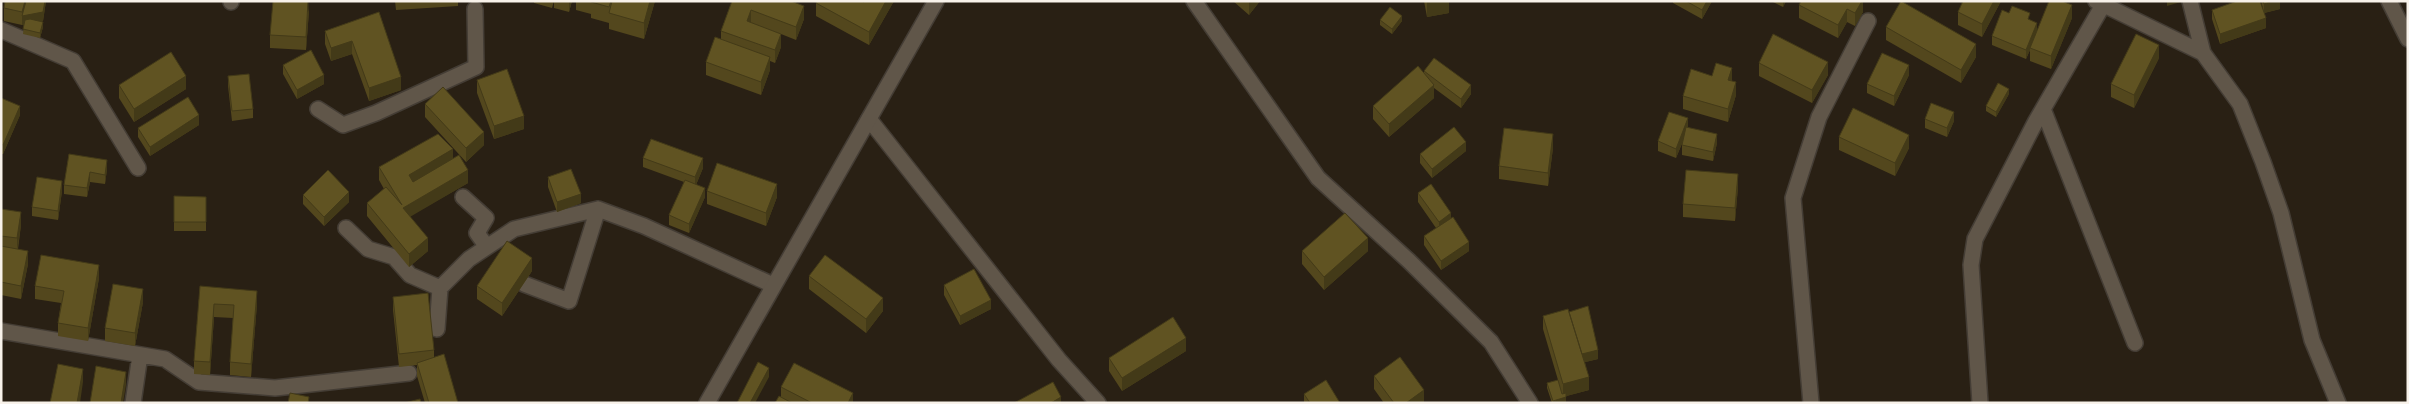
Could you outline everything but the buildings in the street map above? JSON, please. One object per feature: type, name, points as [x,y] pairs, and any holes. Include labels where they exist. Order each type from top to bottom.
[{"type":"street","points":[[707,403],[936,1]]},
{"type":"street","points":[[1194,1],[1318,178],[1409,261],[1491,342],[1530,403]]},
{"type":"street","points":[[2190,1],[2203,53],[2240,104],[2282,213],[2312,340],[2338,403]]},
{"type":"street","points":[[2389,1],[2408,39]]},
{"type":"street","points":[[1980,403],[1970,265],[1975,239],[2003,182],[2099,3],[2203,53]]},
{"type":"street","points":[[318,109],[343,126],[476,67],[475,9]]},
{"type":"street","points":[[1811,403],[1793,198],[1819,117],[1868,21]]},
{"type":"street","points":[[1,30],[73,61],[138,168]]},
{"type":"street","points":[[2043,109],[2135,342]]},
{"type":"street","points":[[869,118],[1059,360],[1098,403]]},
{"type":"street","points":[[463,197],[486,218],[477,232],[487,247]]},
{"type":"street","points":[[437,329],[440,288],[469,259],[514,229],[598,209],[644,226],[773,285]]},
{"type":"street","points":[[524,284],[569,301],[598,209]]},
{"type":"street","points":[[346,228],[368,248],[394,257],[410,275],[440,288]]},
{"type":"street","points":[[1,332],[166,359],[199,382],[275,388],[409,373]]},
{"type":"street","points":[[133,403],[140,355]]}]
